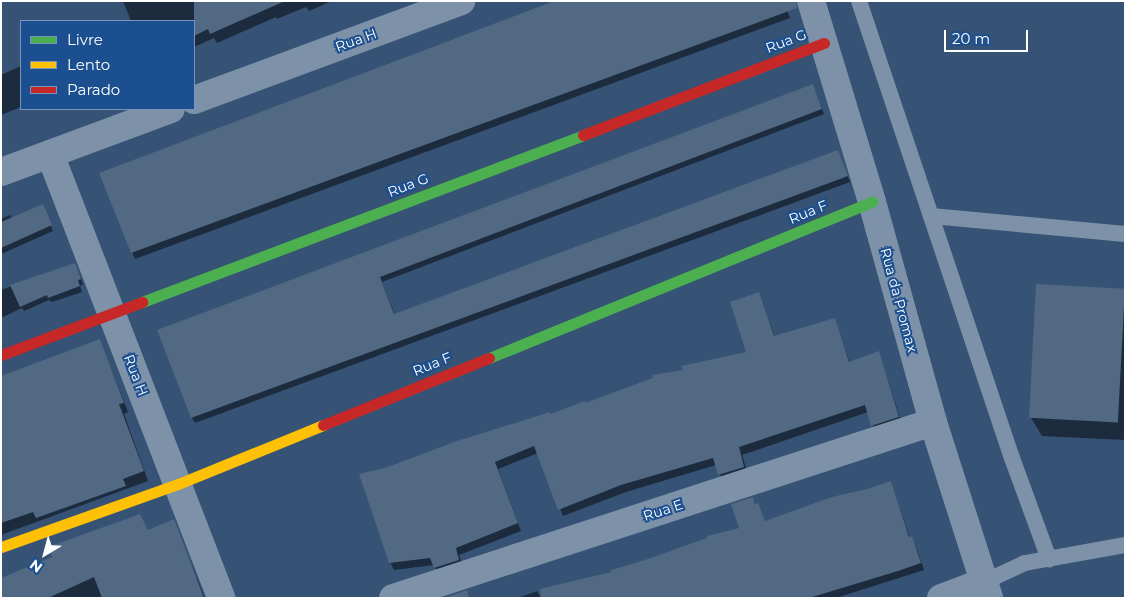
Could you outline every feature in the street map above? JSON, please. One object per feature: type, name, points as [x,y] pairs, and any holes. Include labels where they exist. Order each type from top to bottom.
[{"type":"street","name":"Rua H","points":[[195,100],[461,1]]},
{"type":"street","name":"Rua da Promax","points":[[811,1],[872,202],[933,422],[986,590]]},
{"type":"street","name":"Rua G","points":[[1,355],[824,43]]},
{"type":"street","points":[[1,172],[168,110]]},
{"type":"street","name":"Rua H","points":[[50,154],[221,598]]},
{"type":"street","name":"Rua F","points":[[1,547],[178,484],[872,202]]},
{"type":"street","name":"Rua E","points":[[396,597],[933,422]]},
{"type":"street","points":[[941,598],[986,590]]},
{"type":"lane","points":[[859,1],[1012,458],[1049,559]]},
{"type":"lane","points":[[931,216],[1125,234]]},
{"type":"lane","points":[[986,590],[1025,563],[1125,545]]},
{"type":"building","points":[[194,1],[285,1],[210,34],[208,29],[195,36]]},
{"type":"building","points":[[554,1],[796,1],[797,8],[131,253],[99,173]]},
{"type":"building","points":[[813,84],[822,109],[380,277],[394,314],[838,150],[848,176],[191,418],[157,330]]},
{"type":"building","points":[[43,204],[52,225],[1,248],[1,222]]},
{"type":"building","points":[[75,263],[81,279],[78,280],[80,286],[48,298],[47,295],[20,307],[10,285]]},
{"type":"building","points":[[1036,284],[1125,289],[1118,422],[1029,418]]},
{"type":"building","points":[[759,292],[774,336],[835,318],[849,362],[879,351],[899,417],[871,426],[865,405],[739,447],[744,467],[718,475],[713,458],[621,485],[558,510],[534,446],[495,462],[518,523],[456,548],[459,560],[434,568],[430,558],[389,563],[359,474],[385,468],[454,442],[550,412],[550,414],[585,401],[585,403],[653,378],[652,375],[683,370],[681,366],[746,352],[730,302]]},
{"type":"building","points":[[100,339],[124,403],[119,404],[144,471],[123,479],[126,486],[36,518],[33,512],[1,523],[1,376]]},
{"type":"building","points":[[891,481],[909,537],[912,536],[921,563],[898,571],[809,598],[541,598],[540,589],[611,572],[611,570],[707,538],[707,536],[739,528],[731,504],[753,497],[755,504],[758,503],[765,521],[832,497]]},
{"type":"building","points":[[140,514],[148,530],[174,519],[204,598],[102,598],[94,577],[48,598],[1,598],[1,578],[52,557],[48,547]]},
{"type":"building","points":[[467,590],[469,598],[444,598]]},
{"type":"traffic: fast","points":[[142,302],[583,135]]},
{"type":"traffic: fast","points":[[489,358],[872,202]]},
{"type":"traffic: slow","points":[[1,547],[178,484],[323,425]]},
{"type":"traffic: jam","points":[[583,135],[824,43]]},
{"type":"traffic: jam","points":[[1,355],[142,302]]},
{"type":"traffic: jam","points":[[323,425],[489,358]]}]
